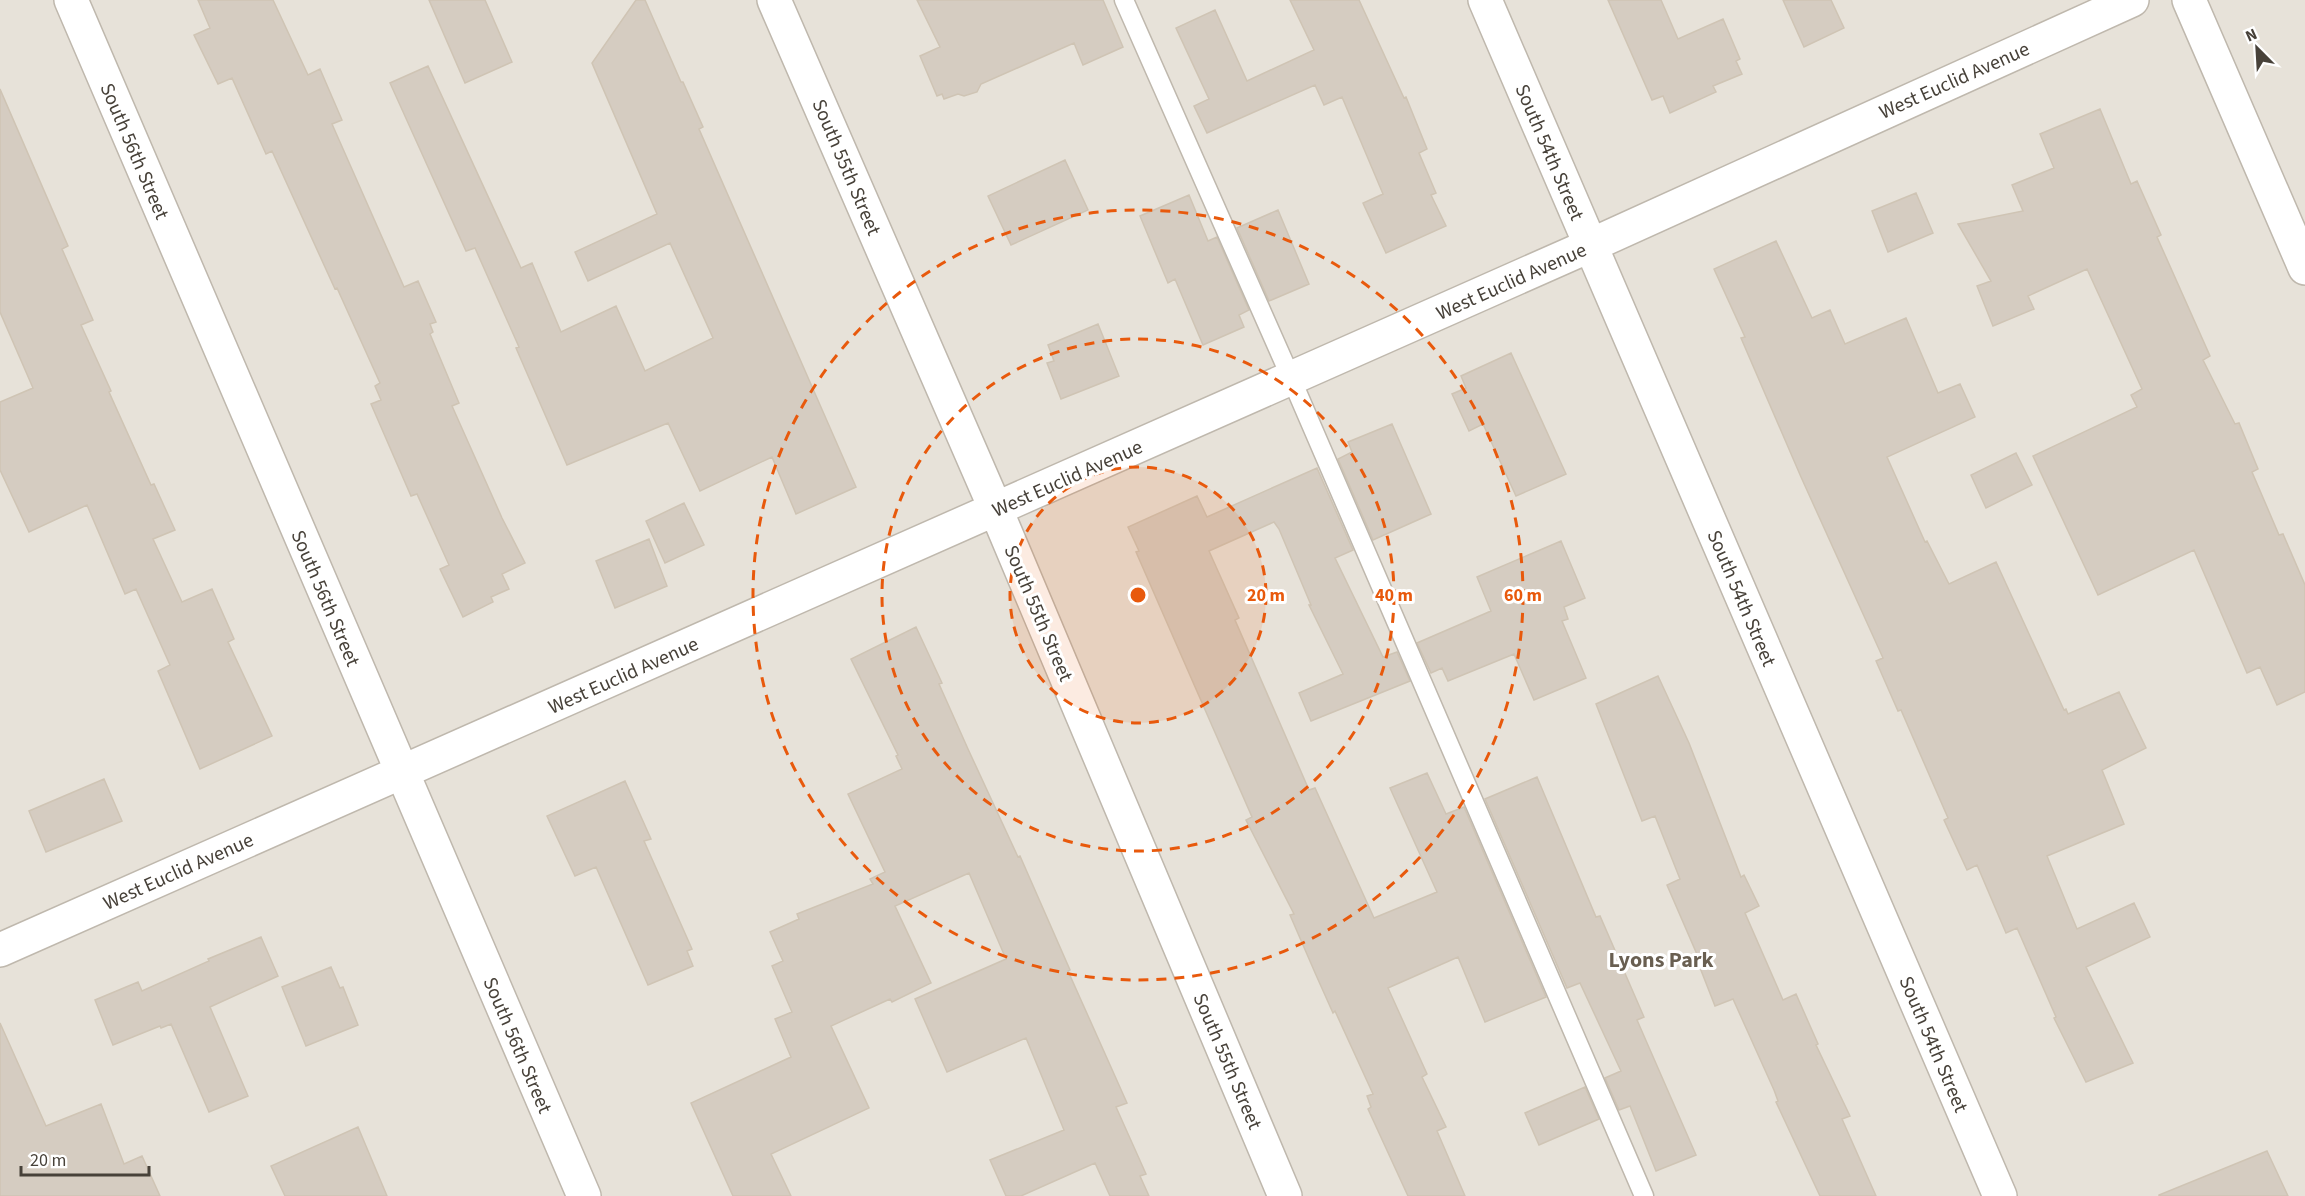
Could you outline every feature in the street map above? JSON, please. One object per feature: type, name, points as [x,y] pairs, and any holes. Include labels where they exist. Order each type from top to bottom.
[{"type":"street","name":"South 56th Street","points":[[71,0],[584,1196]]},
{"type":"street","name":"South 55th Street","points":[[774,0],[996,510],[1285,1196]]},
{"type":"street","name":"South 54th Street","points":[[1485,0],[2000,1196]]},
{"type":"street","name":"West Euclid Avenue","points":[[0,950],[1589,246],[2132,0]]},
{"type":"street","points":[[2189,0],[2305,268]]},
{"type":"lane","points":[[1124,0],[1291,378],[1644,1196]]},
{"type":"shaded area","points":[[0,0],[2305,0],[2305,1196],[0,1196]]},
{"type":"building","points":[[198,0],[273,0],[308,75],[320,69],[342,120],[332,124],[404,287],[418,281],[436,322],[430,324],[433,332],[430,334],[459,403],[452,406],[502,518],[525,563],[502,574],[509,589],[491,597],[493,602],[463,617],[440,569],[449,565],[417,494],[411,496],[371,404],[381,400],[375,386],[380,383],[337,288],[335,289],[272,151],[266,154],[232,78],[218,84],[194,35],[210,28]]},
{"type":"building","points":[[429,0],[485,0],[512,62],[465,83]]},
{"type":"building","points":[[636,0],[645,0],[681,82],[683,82],[703,127],[699,129],[856,487],[796,514],[772,457],[700,491],[668,423],[567,465],[516,348],[519,347],[475,248],[466,251],[390,83],[428,66],[521,268],[532,263],[561,332],[616,306],[645,371],[713,338],[670,243],[588,281],[575,252],[657,214],[592,63]]},
{"type":"building","points":[[917,0],[1103,0],[1123,47],[1083,65],[1074,43],[981,84],[977,92],[964,96],[958,94],[944,99],[942,94],[937,96],[920,56],[940,47]]},
{"type":"building","points":[[1290,0],[1359,0],[1404,98],[1406,97],[1427,149],[1419,153],[1436,193],[1431,195],[1446,226],[1386,253],[1363,203],[1383,194],[1342,97],[1324,105],[1315,85],[1207,133],[1194,106],[1209,99],[1176,28],[1215,10],[1247,81],[1314,50]]},
{"type":"building","points":[[1608,0],[1661,0],[1678,39],[1723,19],[1740,59],[1736,61],[1742,74],[1713,86],[1716,92],[1670,113],[1663,96],[1652,100]]},
{"type":"building","points":[[1783,0],[1831,0],[1844,28],[1804,47]]},
{"type":"building","points":[[0,89],[68,246],[62,249],[93,320],[81,325],[151,485],[154,484],[175,530],[153,539],[182,602],[212,589],[234,639],[228,642],[272,736],[200,769],[158,671],[170,665],[136,589],[125,594],[87,505],[29,532],[0,470],[0,402],[33,388],[0,312]]},
{"type":"building","points":[[2100,109],[2131,184],[2137,181],[2161,235],[2157,237],[2210,356],[2203,360],[2235,424],[2239,423],[2258,469],[2252,472],[2279,535],[2283,534],[2305,585],[2305,692],[2277,705],[2260,667],[2247,673],[2194,550],[2098,595],[2033,456],[2137,407],[2131,395],[2142,389],[2087,269],[2028,296],[2034,309],[1993,326],[1977,286],[1991,281],[1958,224],[2023,211],[2012,185],[2054,168],[2040,134]]},
{"type":"building","points":[[1065,160],[1088,210],[1011,245],[988,196]]},
{"type":"building","points":[[1916,193],[1933,233],[1888,252],[1872,211]]},
{"type":"building","points":[[1189,195],[1208,241],[1217,237],[1249,310],[1239,315],[1244,327],[1203,345],[1175,279],[1168,283],[1140,216]]},
{"type":"building","points":[[1278,210],[1309,284],[1269,301],[1237,228]]},
{"type":"building","points":[[1776,241],[1812,318],[1830,310],[1845,344],[1906,318],[1938,393],[1960,384],[1975,417],[1887,457],[1925,542],[1927,541],[1949,584],[1996,562],[2064,710],[2066,709],[2068,714],[2119,692],[2146,748],[2102,770],[2124,824],[2047,856],[2077,929],[2134,903],[2150,937],[2086,967],[2133,1063],[2086,1082],[2054,1018],[2056,1017],[2017,928],[2006,933],[1977,865],[1967,870],[1944,820],[1948,818],[1901,710],[1898,711],[1876,661],[1883,658],[1801,477],[1741,338],[1745,337],[1714,269]]},
{"type":"building","points":[[1098,324],[1119,376],[1061,399],[1047,363],[1054,361],[1048,345]]},
{"type":"building","points":[[1511,353],[1566,474],[1516,496],[1483,424],[1469,431],[1452,394],[1466,388],[1461,376]]},
{"type":"building","points":[[1392,424],[1431,514],[1373,540],[1338,459],[1352,452],[1348,442]]},
{"type":"building","points":[[2016,453],[2032,485],[1986,508],[1971,475]]},
{"type":"building","points":[[1317,468],[1353,550],[1335,558],[1383,657],[1397,652],[1410,681],[1311,721],[1299,693],[1343,674],[1309,605],[1311,605],[1279,529],[1274,522],[1209,551],[1239,618],[1235,620],[1309,790],[1315,788],[1374,918],[1437,892],[1390,788],[1427,773],[1446,814],[1464,807],[1546,997],[1485,1022],[1458,957],[1388,988],[1427,1074],[1422,1077],[1446,1127],[1437,1131],[1465,1196],[1408,1196],[1368,1109],[1371,1107],[1367,1096],[1373,1094],[1316,975],[1290,915],[1294,914],[1246,820],[1252,817],[1136,552],[1139,551],[1128,527],[1197,496],[1207,517]]},
{"type":"building","points":[[684,503],[704,545],[665,563],[646,521]]},
{"type":"building","points":[[649,539],[667,586],[615,608],[596,561]]},
{"type":"building","points":[[1561,541],[1585,598],[1564,607],[1568,619],[1562,621],[1586,678],[1534,700],[1514,654],[1448,681],[1442,668],[1431,673],[1417,643],[1491,611],[1477,577]]},
{"type":"building","points":[[916,627],[942,683],[939,684],[968,749],[1018,857],[1020,856],[1127,1103],[1116,1107],[1146,1174],[1140,1176],[1149,1196],[1110,1196],[1095,1163],[1021,1196],[1006,1196],[990,1160],[1064,1130],[1026,1038],[947,1072],[915,999],[1006,959],[969,873],[895,906],[931,983],[892,1002],[890,999],[831,1026],[869,1108],[771,1154],[791,1196],[733,1196],[691,1103],[791,1057],[775,1019],[792,1012],[772,966],[783,961],[770,932],[799,919],[797,914],[873,884],[870,879],[885,872],[848,794],[902,769],[896,756],[898,755],[851,659]]},
{"type":"building","points":[[1658,676],[1689,743],[1741,877],[1744,875],[1759,906],[1745,913],[1783,1000],[1796,994],[1818,1044],[1816,1045],[1850,1116],[1842,1119],[1876,1196],[1820,1196],[1776,1102],[1778,1101],[1774,1090],[1733,999],[1715,1006],[1697,960],[1699,959],[1667,885],[1680,879],[1655,816],[1642,821],[1596,704]]},
{"type":"building","points":[[1537,777],[1596,917],[1600,916],[1644,1017],[1637,1020],[1696,1155],[1656,1171],[1630,1106],[1619,1110],[1605,1078],[1621,1071],[1580,983],[1567,988],[1485,799]]},
{"type":"building","points":[[104,779],[122,821],[46,852],[29,811]]},
{"type":"building","points":[[625,781],[651,839],[644,841],[692,949],[687,951],[693,966],[648,985],[596,867],[575,876],[547,816]]},
{"type":"building","points":[[261,937],[278,976],[210,1007],[248,1096],[209,1112],[171,1024],[161,1028],[160,1026],[113,1045],[95,1000],[138,982],[142,991],[209,961],[208,959]]},
{"type":"building","points":[[331,967],[340,988],[343,987],[358,1025],[306,1046],[282,987]]},
{"type":"building","points":[[0,1023],[46,1126],[101,1104],[124,1164],[142,1156],[160,1196],[0,1196]]},
{"type":"building","points":[[1585,1087],[1599,1119],[1539,1145],[1525,1113]]},
{"type":"building","points":[[358,1127],[387,1196],[285,1196],[271,1166]]},
{"type":"building","points":[[2267,1151],[2288,1196],[2159,1196],[2159,1195]]},
{"type":"district","name":"Lyons Park","points":[[1661,959]]}]
